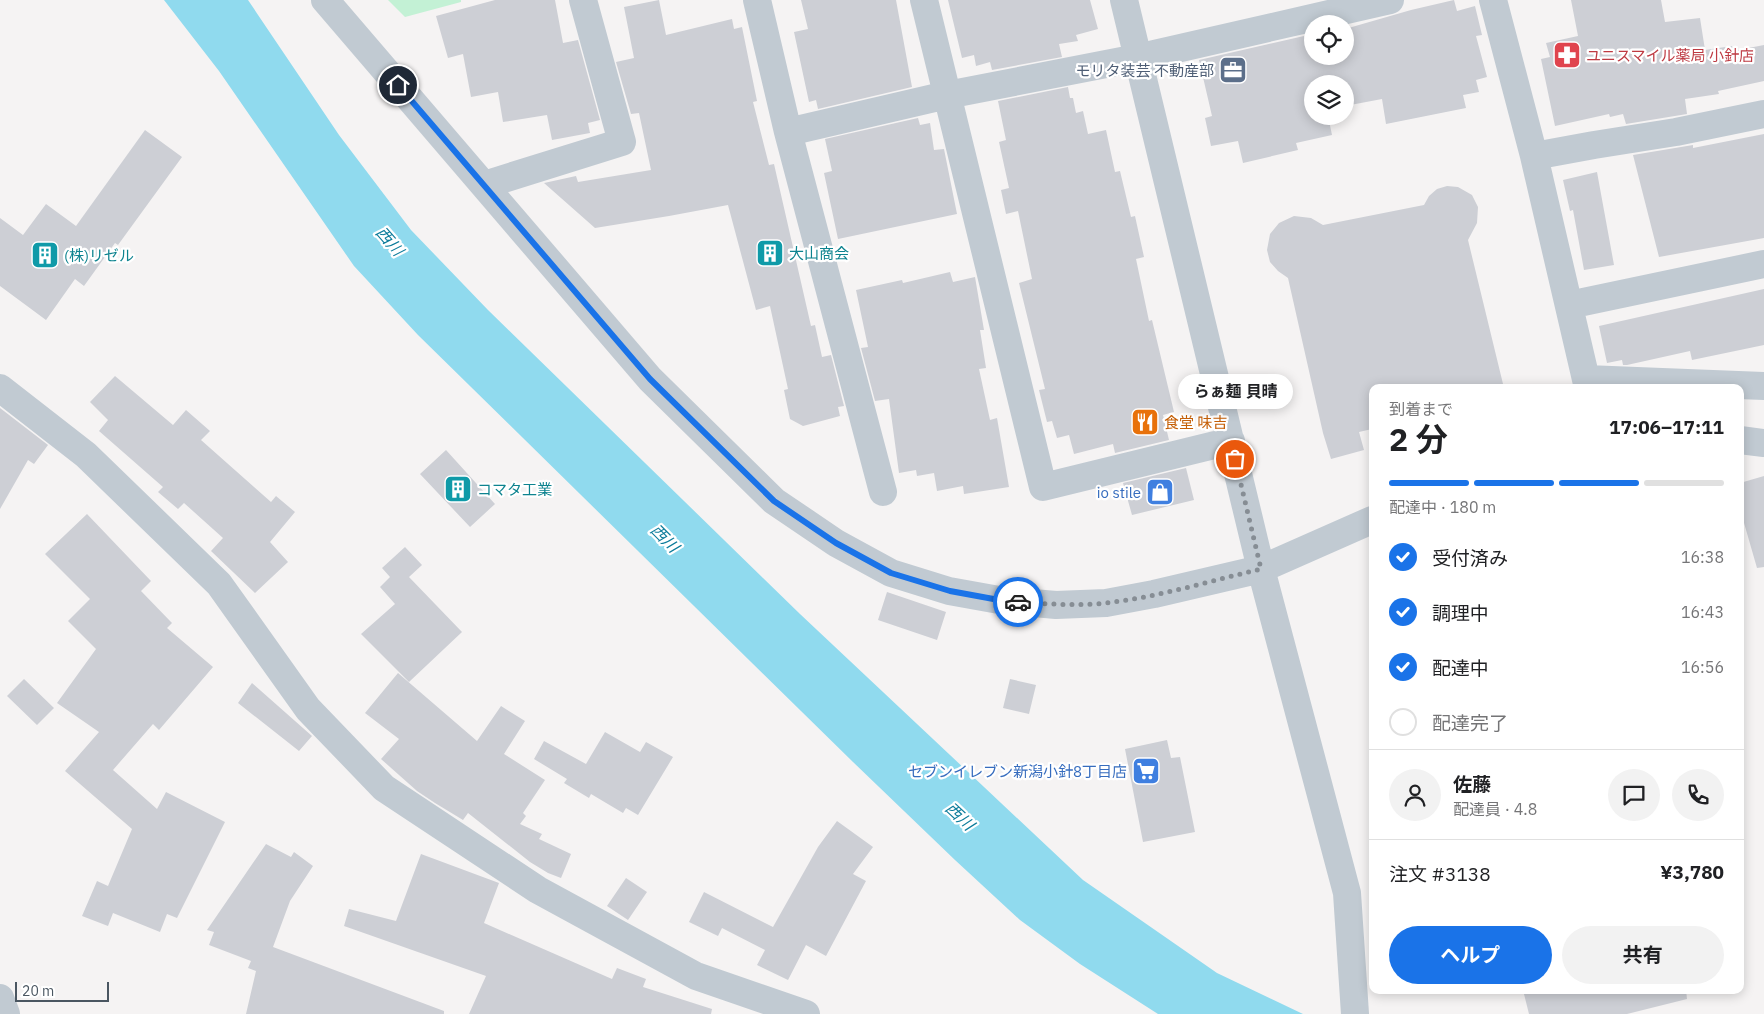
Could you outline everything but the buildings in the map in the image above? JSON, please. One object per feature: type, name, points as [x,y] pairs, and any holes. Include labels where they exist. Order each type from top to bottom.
[{"type":"street","points":[[325,0],[650,379],[774,501],[836,543],[891,573],[950,591],[999,600],[1056,604],[1106,603],[1261,569],[1369,521]]},
{"type":"street","points":[[484,184],[622,142],[583,0]]},
{"type":"street","points":[[757,0],[788,132],[883,492]]},
{"type":"street","points":[[924,0],[1043,487],[1231,441]]},
{"type":"street","points":[[1124,0],[1261,569],[1347,893],[1356,1014]]},
{"type":"street","points":[[788,132],[947,95],[1137,58],[1390,0]]},
{"type":"street","points":[[1493,0],[1534,156],[1587,383],[1646,384]]},
{"type":"street","points":[[1534,156],[1676,132],[1764,114]]},
{"type":"street","points":[[1569,304],[1764,264]]},
{"type":"street","points":[[1744,386],[1764,386]]},
{"type":"street","points":[[0,388],[86,455],[219,584],[308,708],[384,788],[538,890],[696,976],[806,1014]]},
{"type":"street","points":[[1744,440],[1764,443]]},
{"type":"street","points":[[0,998],[6,1014]]},
{"type":"green space","points":[[388,0],[461,0],[461,2],[405,17]]},
{"type":"water","name":"西川","points":[[164,0],[248,0],[339,135],[411,230],[488,310],[800,614],[1083,880],[1217,973],[1303,1014],[1158,1014],[1080,964],[1020,920],[853,762],[418,335],[354,266],[219,71]]},
{"type":"way so far","points":[[1018,602],[1056,604],[1106,603],[1261,569],[1235,459]]},
{"type":"place","name":"ユニスマイル薬局 小針店","points":[[1567,55]]},
{"type":"place","name":"モリタ装芸 不動産部","points":[[1233,70]]},
{"type":"place","name":"大山商会","points":[[770,253]]},
{"type":"place","name":"(株)リゼル","points":[[45,255]]},
{"type":"place","name":"食堂 味吉","points":[[1145,422]]},
{"type":"place","name":"らぁ麺 貝晴","points":[[1235,459]]},
{"type":"place","name":"コマタ工業","points":[[458,489]]},
{"type":"place","name":"io stile","points":[[1160,492]]},
{"type":"place","name":"セブンイレブン新潟小針8丁目店","points":[[1146,771]]},
{"type":"route","points":[[398,85],[650,379],[774,501],[836,543],[891,573],[950,591],[1018,602]]}]
